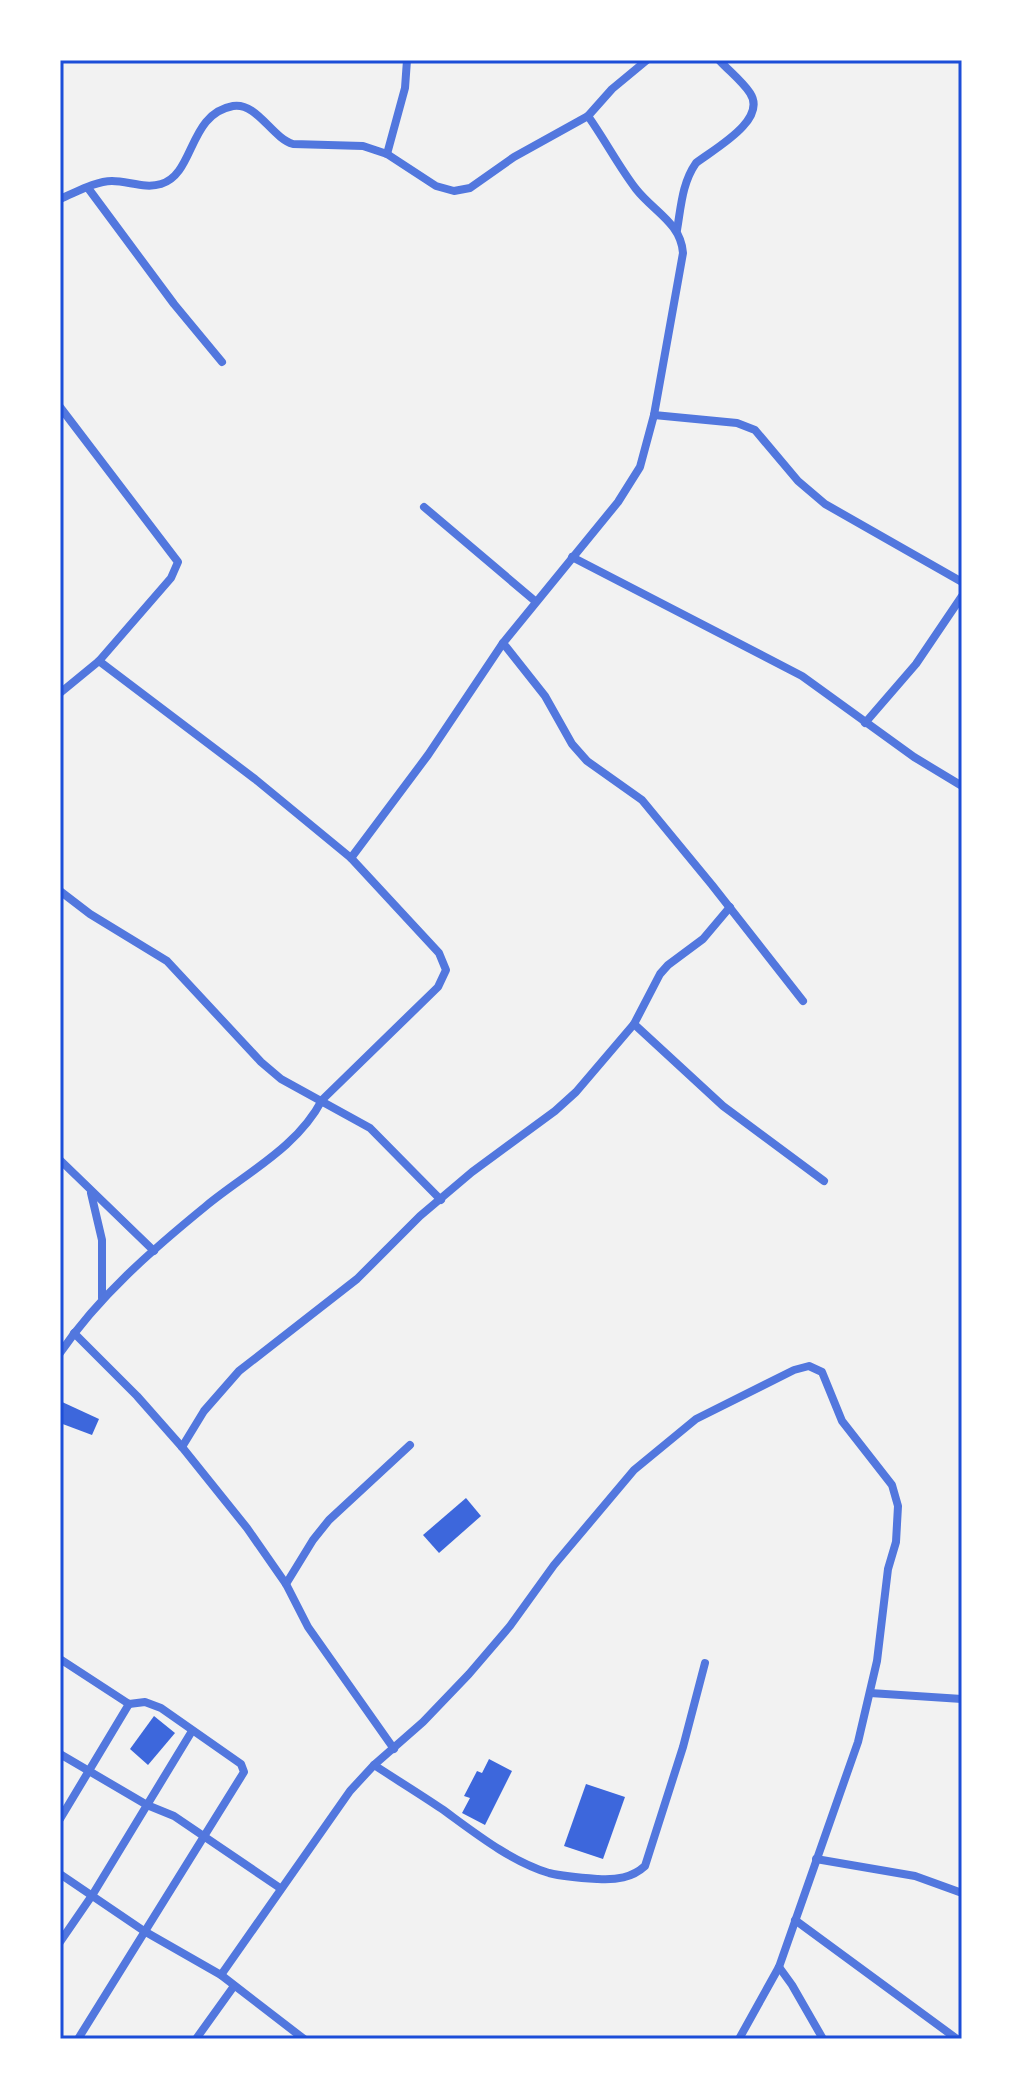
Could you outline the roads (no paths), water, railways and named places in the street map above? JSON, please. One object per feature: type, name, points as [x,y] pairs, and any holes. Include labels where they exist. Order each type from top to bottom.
[{"type":"street","points":[[387,154],[405,88],[407,60]]},
{"type":"street","points":[[60,199],[110,181],[161,184],[172,178],[183,164],[198,131],[215,114],[232,106],[243,106],[253,112],[283,141],[363,146],[387,154],[436,186],[454,191],[470,188],[514,157],[588,116],[612,89],[647,60]]},
{"type":"street","points":[[677,230],[685,181],[690,172],[696,163],[748,123],[753,112],[754,101],[750,94],[719,60]]},
{"type":"street","points":[[351,858],[428,755],[503,643],[618,502],[640,467],[654,415],[683,253],[682,242],[677,230],[637,191],[588,116]]},
{"type":"street","points":[[88,188],[174,304],[222,362]]},
{"type":"street","points":[[60,407],[178,562],[171,578],[99,661],[63,690],[60,678]]},
{"type":"street","points":[[654,415],[737,423],[755,430],[798,481],[825,504],[962,582]]},
{"type":"street","points":[[424,507],[535,601]]},
{"type":"street","points":[[572,557],[802,676],[865,723],[962,786]]},
{"type":"street","points":[[865,723],[916,664],[962,596]]},
{"type":"street","points":[[503,643],[533,679],[579,753],[642,800],[803,1001]]},
{"type":"street","points":[[60,1353],[102,1299],[154,1251],[298,1134],[312,1119],[322,1100],[438,987],[446,970],[439,953],[351,858],[255,779],[99,661]]},
{"type":"street","points":[[60,891],[90,914],[167,961],[261,1062],[281,1079],[370,1128],[441,1200]]},
{"type":"street","points":[[182,1447],[204,1411],[239,1371],[357,1279],[420,1216],[472,1172],[576,1092],[634,1024],[660,974],[703,939],[730,907]]},
{"type":"street","points":[[634,1024],[723,1106],[824,1181]]},
{"type":"street","points":[[60,1160],[154,1251]]},
{"type":"street","points":[[90,1190],[102,1240],[102,1299]]},
{"type":"street","points":[[74,1333],[137,1396],[247,1528],[286,1584],[308,1627],[394,1749]]},
{"type":"street","points":[[221,1975],[350,1791],[374,1765],[423,1722],[489,1651],[554,1565],[634,1470],[696,1419],[794,1370],[809,1366],[816,1367],[827,1379],[842,1421],[892,1485],[897,1498],[896,1542],[888,1569],[870,1693],[842,1794],[779,1967],[739,2039]]},
{"type":"street","points":[[286,1584],[329,1520],[410,1445]]},
{"type":"street","points":[[60,1659],[129,1704],[145,1702],[161,1708],[241,1764],[244,1772],[78,2039]]},
{"type":"street","points":[[374,1765],[475,1834],[548,1873],[595,1879],[627,1877],[645,1866],[683,1747],[705,1663]]},
{"type":"street","points":[[870,1693],[962,1699]]},
{"type":"street","points":[[60,1819],[129,1704]]},
{"type":"street","points":[[60,1942],[93,1894],[192,1731]]},
{"type":"street","points":[[60,1754],[204,1834],[280,1888]]},
{"type":"street","points":[[816,1859],[915,1876],[962,1893]]},
{"type":"street","points":[[60,1874],[144,1931],[221,1975],[304,2039]]},
{"type":"street","points":[[795,1920],[957,2039]]},
{"type":"street","points":[[779,1967],[823,2039]]},
{"type":"street","points":[[196,2039],[234,1986]]}]
